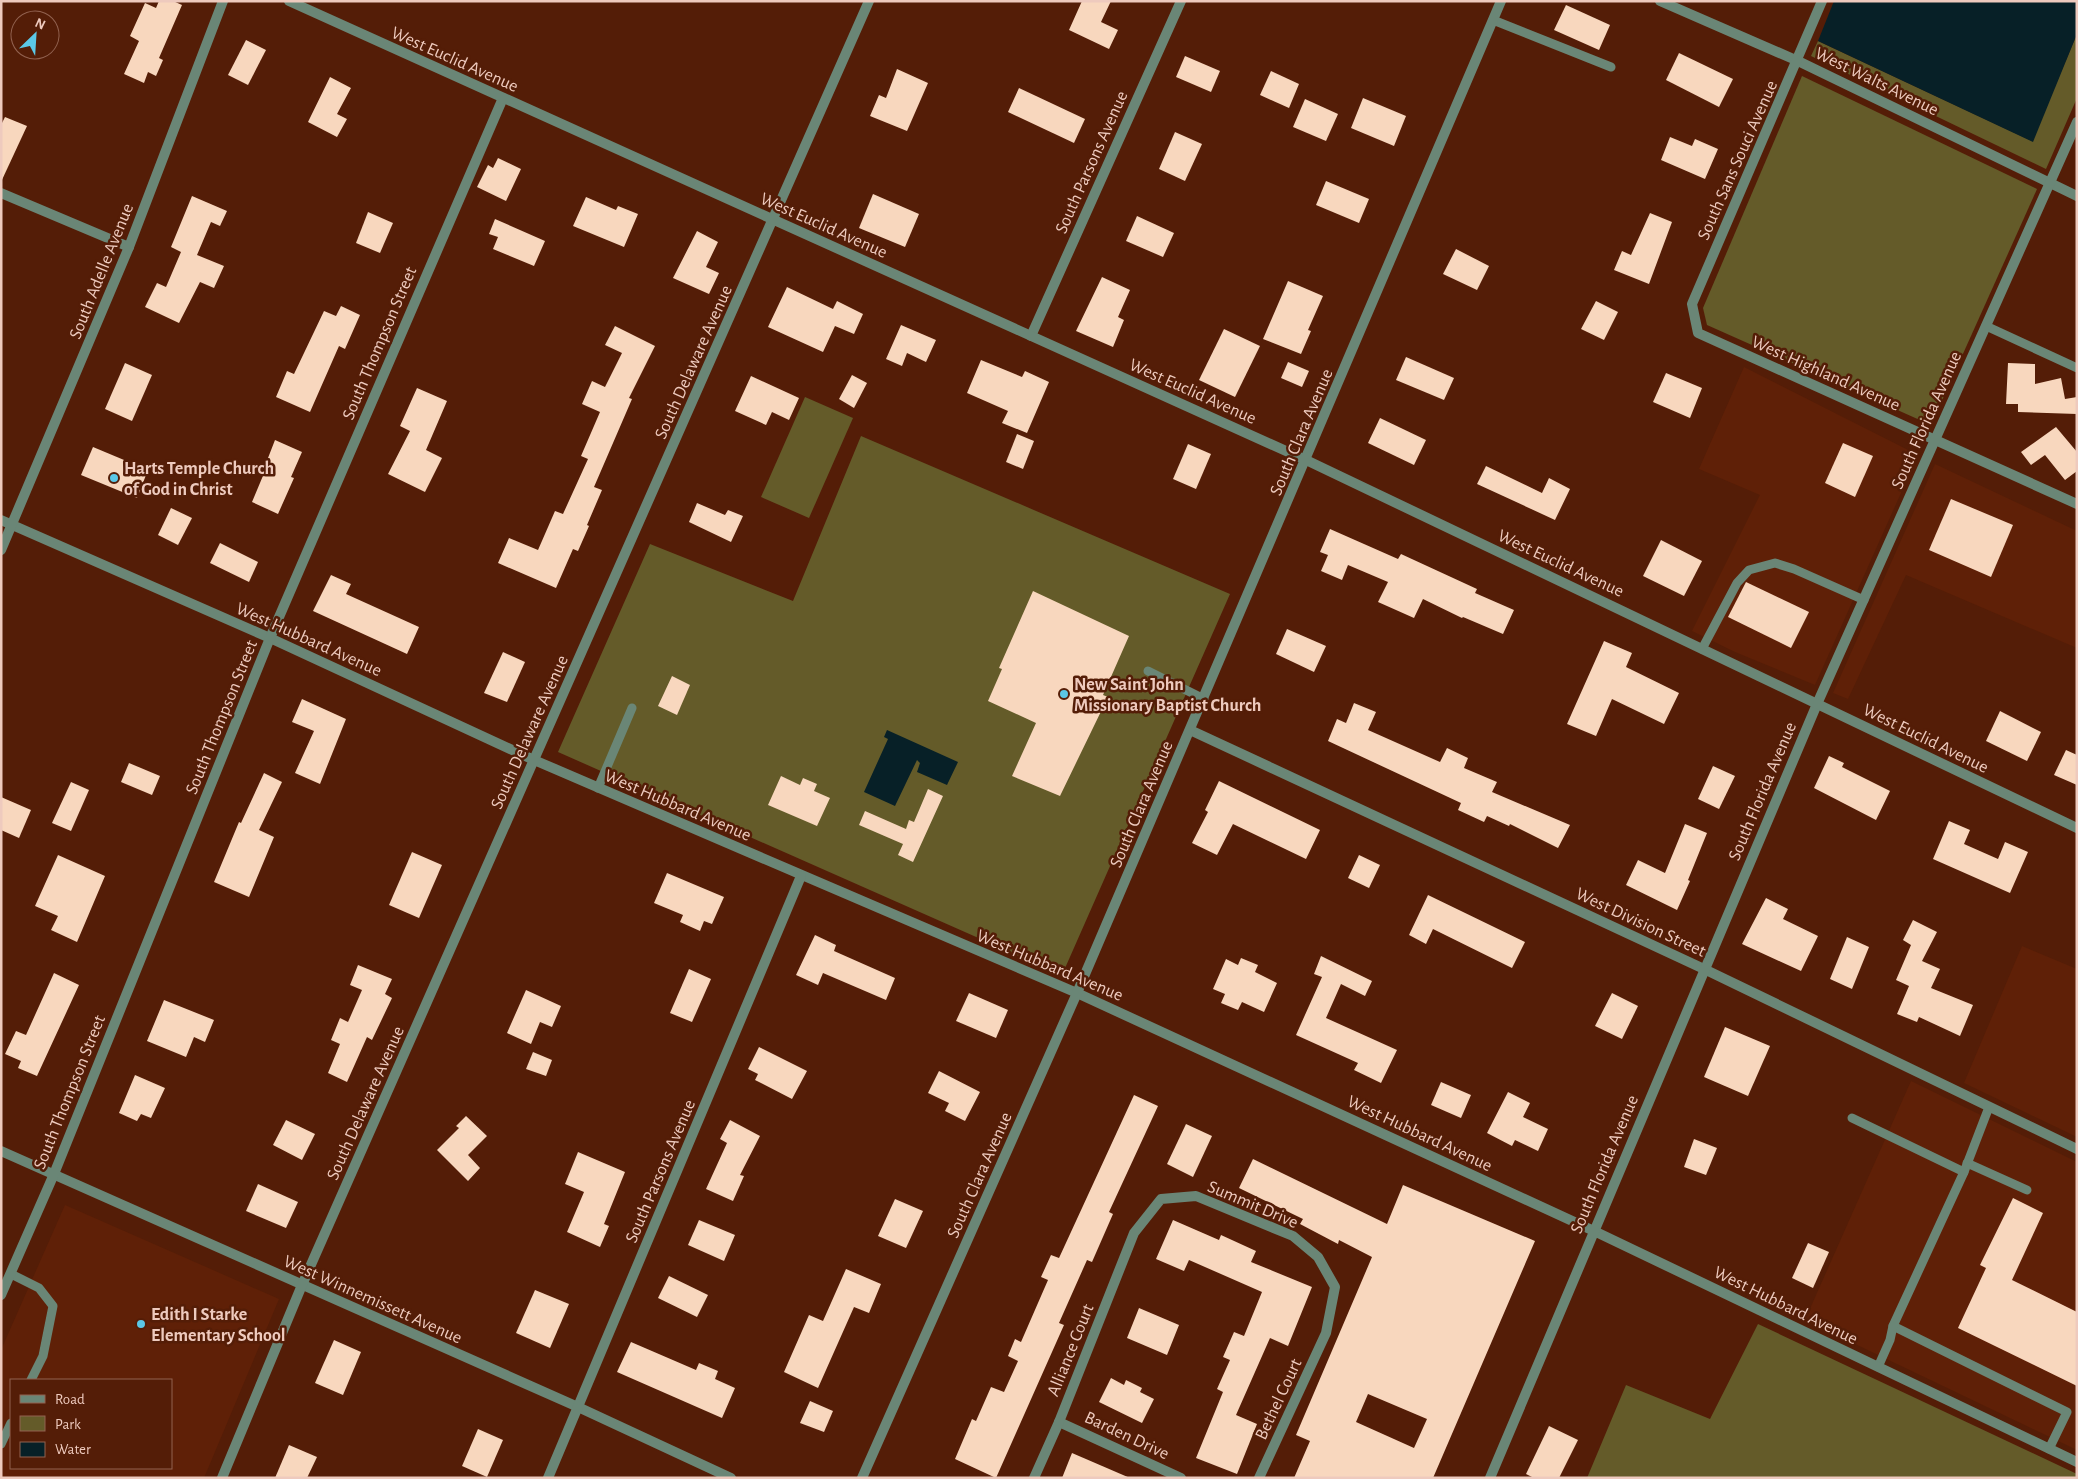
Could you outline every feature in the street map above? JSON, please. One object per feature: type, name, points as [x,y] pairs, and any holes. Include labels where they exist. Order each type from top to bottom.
[{"type":"street","name":"South Adelle Avenue","points":[[1,550],[129,247],[223,1]]},
{"type":"street","name":"West Euclid Avenue","points":[[289,1],[1306,460],[2077,828]]},
{"type":"street","name":"South Delaware Avenue","points":[[222,1478],[302,1285],[774,220],[869,1]]},
{"type":"street","name":"South Parsons Avenue","points":[[1031,336],[1181,1]]},
{"type":"street","name":"South Clara Avenue","points":[[862,1478],[1077,993],[1501,1]]},
{"type":"street","name":"West Walts Avenue","points":[[1660,1],[1798,61],[2077,196]]},
{"type":"street","name":"South Sans Souci Avenue","points":[[1698,333],[1692,304],[1798,61],[1822,1]]},
{"type":"street","name":"South Thompson Street","points":[[1,1295],[54,1174],[270,638],[503,98]]},
{"type":"street","name":"South Florida Avenue","points":[[1490,1478],[1817,704],[2077,122]]},
{"type":"street","points":[[1,193],[129,247]]},
{"type":"street","name":"West Highland Avenue","points":[[1698,333],[2077,504]]},
{"type":"street","name":"West Hubbard Avenue","points":[[1,520],[270,638],[534,760],[1077,993],[1594,1230],[2077,1462]]},
{"type":"street","name":"West Division Street","points":[[1190,730],[1704,969],[2077,1149]]},
{"type":"street","name":"South Parsons Avenue","points":[[548,1478],[801,876]]},
{"type":"street","name":"West Winnemissett Avenue","points":[[1,1151],[578,1407],[731,1478]]},
{"type":"street","name":"Summit Drive","points":[[1134,1233],[1161,1199],[1196,1196],[1293,1236],[1318,1257],[1335,1288],[1326,1333]]},
{"type":"street","name":"Alliance Court","points":[[1034,1478],[1059,1422],[1134,1233]]},
{"type":"street","name":"Bethel Court","points":[[1260,1478],[1326,1333]]},
{"type":"street","name":"Barden Drive","points":[[1059,1422],[1181,1478]]},
{"type":"lane","points":[[1493,20],[1611,67]]},
{"type":"lane","points":[[1986,326],[2077,368]]},
{"type":"lane","points":[[1702,649],[1738,583],[1749,570],[1775,564],[1794,569],[1864,600]]},
{"type":"lane","points":[[1148,672],[1204,699]]},
{"type":"lane","points":[[598,788],[632,708]]},
{"type":"lane","points":[[1878,1366],[1890,1340],[1893,1326],[1964,1172],[1989,1107]]},
{"type":"lane","points":[[1852,1118],[1964,1172]]},
{"type":"lane","points":[[1967,1163],[2027,1190]]},
{"type":"lane","points":[[10,1274],[39,1288],[53,1306],[42,1356],[31,1379]]},
{"type":"lane","points":[[1893,1326],[2067,1412],[2049,1449]]},
{"type":"lane","points":[[1,1444],[10,1425]]},
{"type":"shaded area","points":[[1744,367],[1918,455],[1815,685],[1735,652],[1692,631],[1760,495],[1699,469]]},
{"type":"shaded area","points":[[1935,464],[2077,531],[2077,648],[1906,575],[1848,699],[1833,693]]},
{"type":"shaded area","points":[[2022,946],[2077,969],[2077,1137],[1964,1083]]},
{"type":"shaded area","points":[[1911,1081],[2077,1162],[2077,1450],[1805,1320]]},
{"type":"shaded area","name":"Edith I Starke Elementary School","points":[[65,1205],[279,1299],[204,1478],[1,1478],[1,1350]]},
{"type":"green space","points":[[2077,34],[2077,98],[2046,169],[1811,56],[1818,41],[2032,141]]},
{"type":"green space","points":[[1802,76],[2037,189],[1931,425],[1707,325],[1703,308]]},
{"type":"green space","points":[[805,397],[853,418],[809,518],[761,497]]},
{"type":"green space","points":[[861,436],[1230,594],[1062,975],[558,752],[650,544],[793,601]]},
{"type":"green space","points":[[1758,1324],[2077,1474],[2077,1478],[1587,1478],[1626,1385],[1710,1419]]},
{"type":"water","points":[[1834,1],[2077,1],[2077,34],[2033,142],[1818,41]]},
{"type":"water","points":[[887,730],[958,762],[947,785],[917,772],[920,763],[917,760],[895,806],[864,792],[888,739],[884,737]]},
{"type":"building","points":[[159,1],[173,1],[182,5],[159,58],[163,60],[156,76],[148,72],[144,83],[124,74],[139,41],[130,36],[145,3],[156,8]]},
{"type":"building","points":[[1082,1],[1111,1],[1101,22],[1118,30],[1109,49],[1069,30]]},
{"type":"building","points":[[1566,5],[1610,25],[1599,50],[1554,30]]},
{"type":"building","points":[[246,40],[266,50],[248,85],[228,75]]},
{"type":"building","points":[[1679,53],[1733,79],[1719,107],[1666,80]]},
{"type":"building","points":[[1185,56],[1220,71],[1211,92],[1176,77]]},
{"type":"building","points":[[897,69],[928,83],[907,131],[870,116],[879,95],[886,98]]},
{"type":"building","points":[[1271,71],[1299,84],[1289,108],[1260,95]]},
{"type":"building","points":[[330,77],[351,88],[337,114],[347,119],[337,137],[308,122]]},
{"type":"building","points":[[1019,88],[1085,119],[1074,143],[1008,112]]},
{"type":"building","points":[[1363,98],[1406,116],[1394,146],[1351,128]]},
{"type":"building","points":[[1305,99],[1338,114],[1326,141],[1293,127]]},
{"type":"building","points":[[5,117],[27,126],[1,182],[1,125]]},
{"type":"building","points":[[1175,132],[1202,144],[1185,181],[1159,169]]},
{"type":"building","points":[[1670,137],[1692,146],[1695,139],[1718,149],[1705,179],[1661,160]]},
{"type":"building","points":[[498,158],[521,169],[506,201],[477,187],[488,165],[493,168]]},
{"type":"building","points":[[1326,181],[1369,199],[1359,223],[1316,205]]},
{"type":"building","points":[[873,194],[919,214],[905,247],[859,228]]},
{"type":"building","points":[[192,196],[227,211],[220,226],[211,222],[197,255],[224,266],[214,288],[200,282],[179,323],[145,307],[157,283],[166,287],[181,252],[171,247]]},
{"type":"building","points":[[586,197],[616,210],[618,206],[638,214],[624,247],[573,226]]},
{"type":"building","points":[[368,212],[393,223],[380,253],[356,243]]},
{"type":"building","points":[[1650,213],[1672,222],[1649,284],[1614,270],[1622,251],[1631,255]]},
{"type":"building","points":[[1137,216],[1174,233],[1163,257],[1126,241]]},
{"type":"building","points":[[495,219],[545,241],[534,266],[493,249],[498,237],[489,234]]},
{"type":"building","points":[[697,231],[718,242],[706,267],[719,273],[709,294],[673,278]]},
{"type":"building","points":[[1456,249],[1489,266],[1477,290],[1443,274]]},
{"type":"building","points":[[1102,277],[1130,290],[1118,317],[1124,320],[1113,347],[1076,331]]},
{"type":"building","points":[[1288,281],[1323,296],[1308,330],[1311,331],[1301,354],[1263,339]]},
{"type":"building","points":[[787,287],[833,309],[837,301],[863,314],[854,334],[835,326],[823,352],[768,327]]},
{"type":"building","points":[[1596,301],[1618,312],[1604,340],[1581,329]]},
{"type":"building","points":[[341,306],[360,315],[345,349],[339,346],[310,412],[276,397],[287,371],[294,374],[324,311],[336,316]]},
{"type":"building","points":[[901,325],[936,340],[926,362],[907,353],[902,366],[886,359]]},
{"type":"building","points":[[615,326],[655,346],[629,398],[632,399],[594,487],[602,490],[587,525],[589,526],[578,551],[573,549],[556,588],[498,563],[509,538],[538,550],[555,511],[563,514],[588,459],[581,456],[600,412],[582,404],[592,381],[605,387],[622,353],[605,345]]},
{"type":"building","points":[[1224,329],[1260,346],[1235,397],[1199,380]]},
{"type":"building","points":[[1406,357],[1454,378],[1444,400],[1396,380]]},
{"type":"building","points":[[981,360],[1022,377],[1025,371],[1049,382],[1027,433],[1002,423],[1008,411],[967,393]]},
{"type":"building","points":[[1288,362],[1309,371],[1302,387],[1281,378]]},
{"type":"building","points":[[125,363],[152,375],[132,421],[105,409]]},
{"type":"building","points":[[2008,363],[2035,364],[2035,384],[2061,378],[2065,399],[2077,397],[2077,414],[2018,412],[2018,404],[2006,404]]},
{"type":"building","points":[[1666,373],[1702,388],[1690,418],[1653,402]]},
{"type":"building","points":[[852,375],[867,383],[854,408],[839,399]]},
{"type":"building","points":[[751,376],[799,398],[789,420],[772,412],[766,425],[735,411]]},
{"type":"building","points":[[417,388],[447,401],[426,450],[442,458],[425,492],[388,474],[410,431],[400,426]]},
{"type":"building","points":[[1380,418],[1426,440],[1414,465],[1368,443]]},
{"type":"building","points":[[2056,427],[2077,452],[2077,471],[2065,480],[2045,455],[2031,465],[2021,452]]},
{"type":"building","points":[[1017,434],[1034,441],[1023,469],[1006,462]]},
{"type":"building","points":[[275,440],[302,452],[291,477],[294,478],[278,514],[252,502],[270,459],[268,458]]},
{"type":"building","points":[[1843,443],[1873,456],[1855,497],[1825,483]]},
{"type":"building","points":[[1188,444],[1211,454],[1196,489],[1173,479]]},
{"type":"building","points":[[93,447],[148,470],[137,498],[81,475]]},
{"type":"building","points":[[1486,466],[1542,493],[1549,478],[1570,489],[1555,520],[1477,484]]},
{"type":"building","points":[[1951,499],[2013,525],[1991,577],[1929,550]]},
{"type":"building","points":[[697,503],[725,515],[728,510],[743,516],[731,542],[689,522]]},
{"type":"building","points":[[171,508],[192,518],[178,545],[158,535]]},
{"type":"building","points":[[1330,529],[1398,559],[1401,554],[1477,589],[1475,593],[1514,610],[1503,634],[1462,618],[1423,599],[1414,618],[1378,602],[1388,582],[1348,565],[1342,580],[1321,571],[1328,555],[1320,552]]},
{"type":"building","points":[[1661,540],[1702,561],[1684,596],[1643,576]]},
{"type":"building","points":[[220,543],[258,562],[249,582],[210,563]]},
{"type":"building","points":[[331,575],[351,584],[346,594],[419,627],[407,654],[313,611]]},
{"type":"building","points":[[1746,582],[1809,612],[1791,648],[1728,617]]},
{"type":"building","points":[[1033,591],[1129,636],[1103,695],[1108,697],[1060,796],[1012,776],[1036,723],[988,701],[1002,669],[999,668]]},
{"type":"building","points":[[1287,629],[1326,646],[1314,672],[1276,654]]},
{"type":"building","points":[[1604,641],[1632,653],[1626,667],[1679,693],[1664,724],[1612,699],[1596,736],[1567,724]]},
{"type":"building","points":[[503,652],[525,662],[507,702],[484,693]]},
{"type":"building","points":[[672,676],[690,685],[677,715],[658,706]]},
{"type":"building","points":[[302,699],[346,719],[320,784],[295,773],[314,731],[292,722]]},
{"type":"building","points":[[1354,703],[1376,712],[1368,730],[1440,762],[1447,748],[1468,758],[1464,768],[1497,782],[1492,792],[1570,825],[1558,848],[1510,824],[1509,826],[1487,816],[1484,822],[1458,810],[1461,803],[1328,741],[1337,719],[1346,723]]},
{"type":"building","points":[[2000,711],[2041,732],[2027,761],[1986,741]]},
{"type":"building","points":[[2066,750],[2077,755],[2077,785],[2054,775]]},
{"type":"building","points":[[1829,756],[1844,763],[1842,767],[1890,791],[1876,820],[1814,788]]},
{"type":"building","points":[[129,763],[160,776],[152,795],[121,782]]},
{"type":"building","points":[[1713,766],[1735,776],[1719,809],[1698,799]]},
{"type":"building","points":[[264,773],[282,782],[259,830],[274,837],[249,897],[214,882],[239,822],[241,823]]},
{"type":"building","points":[[781,776],[800,785],[803,778],[817,784],[814,791],[830,798],[817,826],[768,805]]},
{"type":"building","points":[[1219,781],[1320,830],[1306,859],[1233,824],[1217,855],[1192,843],[1208,812],[1205,810]]},
{"type":"building","points":[[71,782],[89,790],[71,831],[52,823]]},
{"type":"building","points":[[928,789],[943,796],[913,862],[898,855],[903,844],[859,825],[865,811],[906,829],[909,820],[914,822]]},
{"type":"building","points":[[1,797],[31,810],[19,838],[1,830]]},
{"type":"building","points":[[1949,821],[1970,830],[1964,844],[1998,859],[2005,842],[2028,852],[2010,893],[1933,859]]},
{"type":"building","points":[[1685,824],[1707,833],[1688,880],[1690,881],[1677,910],[1626,885],[1638,860],[1665,873]]},
{"type":"building","points":[[412,852],[442,865],[419,918],[389,905]]},
{"type":"building","points":[[58,855],[105,876],[77,942],[51,930],[58,916],[35,906]]},
{"type":"building","points":[[1359,855],[1380,865],[1369,888],[1348,878]]},
{"type":"building","points":[[667,873],[724,897],[712,924],[704,921],[700,931],[680,922],[683,915],[654,903]]},
{"type":"building","points":[[1428,895],[1525,942],[1512,968],[1433,929],[1426,944],[1409,935]]},
{"type":"building","points":[[1766,898],[1788,909],[1783,919],[1818,936],[1801,971],[1742,944]]},
{"type":"building","points":[[1913,920],[1937,932],[1922,961],[1940,969],[1931,988],[1973,1005],[1960,1036],[1919,1017],[1917,1022],[1897,1014],[1909,986],[1896,980],[1911,945],[1903,940]]},
{"type":"building","points":[[815,935],[836,945],[834,951],[895,978],[886,1000],[823,973],[818,985],[796,975]]},
{"type":"building","points":[[1847,937],[1869,947],[1852,989],[1830,979]]},
{"type":"building","points":[[1321,956],[1372,981],[1365,996],[1341,984],[1326,1018],[1397,1050],[1381,1083],[1354,1070],[1358,1063],[1296,1035],[1322,977],[1314,974]]},
{"type":"building","points":[[1241,958],[1258,965],[1255,972],[1277,983],[1264,1012],[1242,1002],[1238,1010],[1221,1003],[1225,994],[1213,989],[1226,959],[1238,965]]},
{"type":"building","points":[[358,965],[392,979],[385,994],[392,998],[372,1040],[367,1037],[347,1082],[328,1073],[340,1044],[331,1040],[340,1018],[348,1022],[362,990],[350,985]]},
{"type":"building","points":[[689,969],[711,979],[692,1022],[670,1013]]},
{"type":"building","points":[[54,973],[79,985],[37,1076],[18,1068],[21,1061],[5,1054],[16,1031],[26,1035]]},
{"type":"building","points":[[526,990],[561,1006],[552,1027],[540,1022],[531,1044],[507,1033]]},
{"type":"building","points":[[969,993],[1008,1010],[996,1038],[956,1021]]},
{"type":"building","points":[[1612,993],[1638,1006],[1622,1039],[1595,1026]]},
{"type":"building","points":[[164,1000],[214,1020],[205,1042],[194,1037],[186,1057],[147,1041]]},
{"type":"building","points":[[1725,1027],[1770,1046],[1748,1096],[1704,1077]]},
{"type":"building","points":[[759,1047],[807,1071],[792,1099],[755,1080],[758,1074],[748,1069]]},
{"type":"building","points":[[533,1052],[552,1060],[546,1076],[526,1069]]},
{"type":"building","points":[[939,1071],[980,1092],[965,1121],[945,1111],[949,1103],[928,1093]]},
{"type":"building","points":[[135,1075],[165,1088],[151,1118],[141,1114],[137,1121],[119,1113]]},
{"type":"building","points":[[1441,1082],[1471,1095],[1461,1118],[1431,1105]]},
{"type":"building","points":[[1508,1092],[1530,1103],[1523,1117],[1548,1129],[1538,1151],[1515,1140],[1512,1146],[1487,1133]]},
{"type":"building","points":[[1134,1095],[1158,1106],[1109,1212],[1113,1214],[1092,1262],[1087,1260],[1059,1323],[1064,1325],[996,1478],[955,1459],[972,1419],[976,1421],[991,1387],[1004,1392],[1018,1361],[1008,1356],[1015,1339],[1021,1342],[1048,1280],[1041,1277],[1051,1255],[1059,1258]]},
{"type":"building","points":[[466,1116],[487,1136],[468,1155],[480,1168],[468,1181],[437,1150],[459,1128],[456,1126]]},
{"type":"building","points":[[286,1120],[315,1134],[302,1160],[273,1145]]},
{"type":"building","points":[[730,1120],[760,1136],[740,1175],[744,1176],[733,1201],[706,1189],[727,1143],[720,1139]]},
{"type":"building","points":[[1186,1124],[1212,1136],[1193,1177],[1167,1164]]},
{"type":"building","points":[[1694,1139],[1717,1148],[1706,1175],[1684,1167]]},
{"type":"building","points":[[578,1152],[625,1172],[604,1224],[609,1226],[600,1247],[567,1232],[584,1192],[565,1184]]},
{"type":"building","points":[[1253,1159],[1387,1224],[1403,1185],[1535,1241],[1433,1478],[1294,1478],[1310,1441],[1296,1435],[1372,1257],[1339,1240],[1338,1244],[1300,1224],[1303,1219],[1239,1188]],"holes":[[[1368,1394],[1427,1419],[1414,1448],[1356,1422]]]},
{"type":"building","points":[[258,1184],[298,1202],[286,1228],[246,1211]]},
{"type":"building","points":[[2013,1198],[2043,1213],[2012,1280],[2077,1312],[2077,1386],[1958,1328],[1986,1268],[1980,1265]]},
{"type":"building","points":[[895,1199],[923,1211],[906,1248],[878,1236]]},
{"type":"building","points":[[699,1220],[735,1235],[724,1261],[688,1245]]},
{"type":"building","points":[[1173,1220],[1219,1240],[1221,1235],[1256,1251],[1251,1262],[1312,1287],[1288,1346],[1270,1338],[1236,1415],[1257,1424],[1237,1474],[1196,1458],[1223,1392],[1217,1389],[1230,1360],[1223,1357],[1234,1332],[1244,1336],[1262,1292],[1189,1260],[1184,1271],[1156,1259]]},
{"type":"building","points":[[1808,1243],[1829,1252],[1813,1288],[1792,1278]]},
{"type":"building","points":[[846,1269],[881,1284],[869,1313],[854,1307],[818,1388],[784,1372],[809,1315],[823,1321]]},
{"type":"building","points":[[669,1276],[708,1295],[697,1317],[658,1298]]},
{"type":"building","points":[[535,1290],[569,1304],[550,1348],[516,1333]]},
{"type":"building","points":[[1139,1308],[1179,1325],[1167,1355],[1127,1338]]},
{"type":"building","points":[[334,1340],[361,1352],[343,1395],[315,1383]]},
{"type":"building","points":[[631,1342],[696,1370],[699,1363],[718,1371],[715,1379],[735,1388],[722,1418],[617,1372]]},
{"type":"building","points":[[1111,1378],[1124,1385],[1126,1380],[1142,1388],[1140,1392],[1154,1399],[1142,1423],[1099,1402]]},
{"type":"building","points":[[810,1401],[833,1411],[824,1432],[800,1423]]},
{"type":"building","points":[[1549,1426],[1578,1440],[1559,1478],[1534,1478],[1526,1474]]},
{"type":"building","points":[[478,1429],[503,1440],[487,1477],[462,1466]]},
{"type":"building","points":[[289,1445],[317,1457],[307,1478],[275,1478]]},
{"type":"building","points":[[1072,1453],[1130,1478],[1062,1478]]},
{"type":"place","name":"Harts Temple Church of God in Christ","points":[[114,478]]},
{"type":"place","name":"New Saint John Missionary Baptist Church","points":[[1064,694]]},
{"type":"place","name":"Edith I Starke Elementary School","points":[[141,1324]]}]
